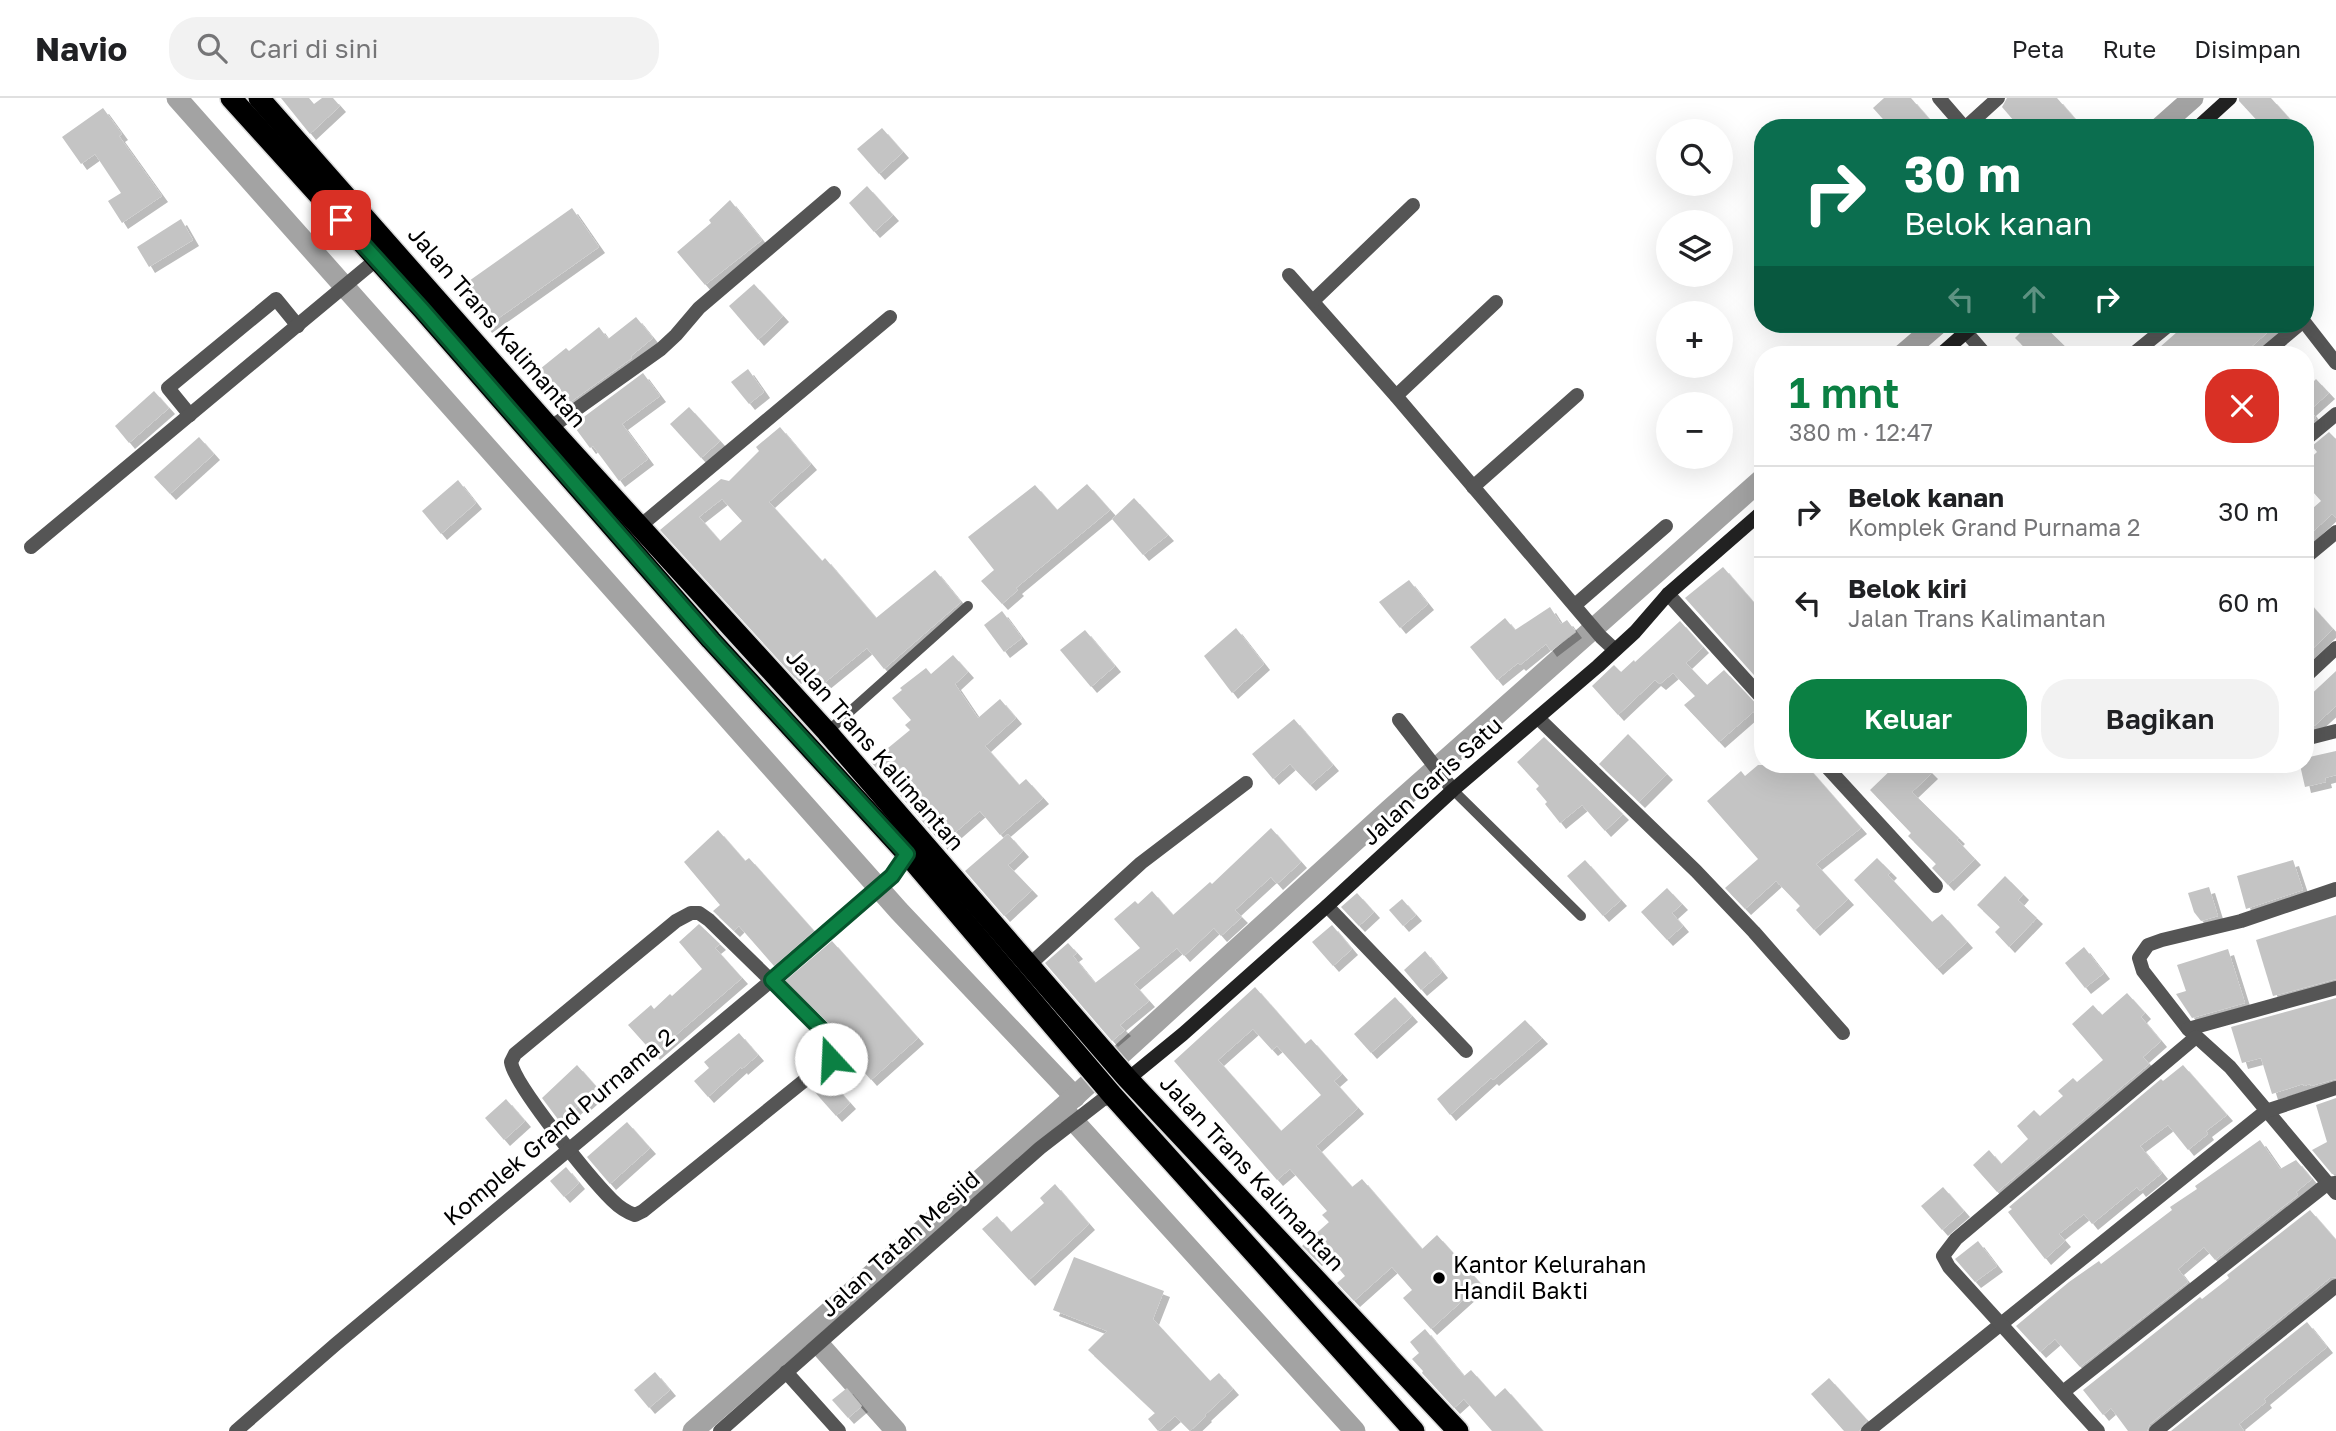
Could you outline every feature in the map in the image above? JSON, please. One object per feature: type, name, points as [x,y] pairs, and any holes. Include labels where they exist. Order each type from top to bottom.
[{"type":"highway","name":"Jalan Trans Kalimantan","points":[[231,98],[377,259],[711,640],[907,854],[1078,1038],[1127,1078],[1458,1431]]},
{"type":"highway","name":"Jalan Trans Kalimantan","points":[[259,98],[550,428],[827,732],[1028,966],[1078,1038],[1113,1096],[1414,1431]]},
{"type":"highway","points":[[711,640],[729,625]]},
{"type":"street","points":[[1939,98],[1957,119]]},
{"type":"street","points":[[1975,119],[1998,98]]},
{"type":"street","points":[[2207,119],[2230,98]]},
{"type":"street","points":[[550,428],[661,349],[699,308],[834,193]]},
{"type":"street","points":[[1313,301],[1413,205]]},
{"type":"street","points":[[31,547],[377,259]]},
{"type":"street","points":[[1289,275],[1615,650]]},
{"type":"street","points":[[190,415],[168,388],[276,299],[298,326]]},
{"type":"street","points":[[1396,396],[1496,302]]},
{"type":"street","points":[[639,527],[890,317]]},
{"type":"street","points":[[1950,346],[1965,333]]},
{"type":"street","points":[[2143,346],[2158,333]]},
{"type":"street","points":[[2274,346],[2289,333]]},
{"type":"street","points":[[2313,333],[2336,363]]},
{"type":"street","points":[[1473,487],[1577,395]]},
{"type":"street","points":[[2314,432],[2336,414]]},
{"type":"street","name":"Jalan Garis Satu","points":[[1127,1078],[1183,1034],[1453,790],[1615,650],[1668,594],[1754,519]]},
{"type":"street","points":[[1575,606],[1666,526]]},
{"type":"street","points":[[2314,550],[2336,532]]},
{"type":"street","points":[[1668,594],[1754,689]]},
{"type":"street","points":[[2314,669],[2336,648]]},
{"type":"street","points":[[1538,718],[1688,862],[1843,1033]]},
{"type":"street","points":[[1399,720],[1453,790]]},
{"type":"street","points":[[2314,737],[2336,731]]},
{"type":"street","points":[[1832,773],[1936,886]]},
{"type":"street","points":[[1028,966],[1141,863],[1246,783]]},
{"type":"street","name":"Komplek Grand Purnama 2","points":[[236,1431],[772,980],[892,876],[907,854]]},
{"type":"street","points":[[2063,1392],[2333,1186],[2230,1067],[2192,1033],[2143,971],[2139,958],[2148,945],[2180,934],[2241,920],[2336,889]]},
{"type":"street","points":[[1327,906],[1466,1051]]},
{"type":"street","points":[[691,913],[699,913],[709,920],[830,1038],[833,1048],[831,1059],[635,1215],[626,1212],[613,1200],[569,1149],[516,1079],[511,1062],[515,1054],[676,921],[691,913]]},
{"type":"street","points":[[2098,1431],[1949,1267],[1943,1256],[1944,1252],[2192,1033],[2336,988]]},
{"type":"street","points":[[1868,1431],[2266,1111],[2336,1088]]},
{"type":"street","name":"Jalan Tatah Mesjid","points":[[720,1431],[1050,1141],[1102,1100],[1113,1096]]},
{"type":"street","points":[[2156,1431],[2336,1286]]},
{"type":"street","points":[[786,1372],[839,1431]]},
{"type":"lane","points":[[827,732],[968,606]]},
{"type":"lane","points":[[1453,790],[1581,916]]},
{"type":"building","points":[[281,98],[309,98],[314,104],[322,98],[333,98],[340,106],[310,134]]},
{"type":"building","points":[[1884,98],[1911,98],[1929,119],[1883,119],[1873,108]]},
{"type":"building","points":[[2007,98],[2057,98],[2075,119],[2012,119],[2002,107]]},
{"type":"building","points":[[2239,98],[2271,98],[2290,119],[2256,119]]},
{"type":"building","points":[[103,108],[122,134],[119,136],[162,196],[122,223],[108,201],[121,193],[95,154],[81,164],[62,137]]},
{"type":"building","points":[[882,128],[903,152],[879,174],[857,149]]},
{"type":"building","points":[[867,186],[893,215],[874,232],[849,203]]},
{"type":"building","points":[[730,200],[762,240],[705,285],[677,252],[711,223],[709,220]]},
{"type":"building","points":[[572,208],[599,247],[486,327],[459,288]]},
{"type":"building","points":[[181,219],[193,240],[149,267],[137,247]]},
{"type":"building","points":[[754,284],[783,316],[758,340],[729,306]]},
{"type":"building","points":[[636,317],[653,338],[631,356],[632,358],[562,408],[535,373],[566,348],[569,351],[599,327],[608,339]]},
{"type":"building","points":[[2020,333],[2051,333],[2065,346],[2023,346],[2015,338]]},
{"type":"building","points":[[2176,333],[2267,333],[2252,346],[2161,346]]},
{"type":"building","points":[[748,369],[764,392],[749,404],[731,382]]},
{"type":"building","points":[[643,373],[660,396],[622,424],[648,459],[619,481],[593,446],[590,448],[573,425]]},
{"type":"building","points":[[2316,379],[2329,393],[2314,406]]},
{"type":"building","points":[[154,391],[169,408],[129,443],[115,426]]},
{"type":"building","points":[[689,407],[720,441],[701,458],[670,424]]},
{"type":"building","points":[[780,427],[811,464],[769,502],[822,561],[825,558],[876,618],[935,570],[961,602],[884,669],[867,648],[823,684],[808,666],[795,678],[660,530],[721,479],[729,481],[759,451],[756,447]],"holes":[[[722,499],[742,521],[720,541],[699,517]]]},
{"type":"building","points":[[2329,432],[2336,439],[2336,518],[2332,514],[2314,531],[2314,507],[2321,501],[2314,493],[2314,455],[2317,452],[2314,444]]},
{"type":"building","points":[[199,437],[214,454],[170,494],[154,477]]},
{"type":"building","points":[[458,480],[476,503],[441,534],[422,511]]},
{"type":"building","points":[[1087,484],[1110,510],[1016,588],[1018,590],[1002,604],[981,581],[994,570],[968,537],[1035,485],[1057,510]]},
{"type":"building","points":[[1134,498],[1168,535],[1143,555],[1112,519]]},
{"type":"building","points":[[1723,567],[1754,603],[1754,675],[1685,598]]},
{"type":"building","points":[[1409,580],[1428,604],[1400,628],[1379,602]]},
{"type":"building","points":[[1550,607],[1561,624],[1567,620],[1576,632],[1551,651],[1546,644],[1497,680],[1470,647],[1505,618],[1515,630]]},
{"type":"building","points":[[2314,608],[2333,629],[2314,647]]},
{"type":"building","points":[[1002,611],[1022,638],[1004,652],[984,625]]},
{"type":"building","points":[[1680,621],[1703,647],[1686,663],[1707,685],[1724,670],[1754,702],[1754,711],[1719,742],[1684,705],[1695,696],[1673,673],[1660,684],[1655,680],[1618,715],[1592,686],[1614,665],[1621,672],[1634,660],[1635,662]]},
{"type":"building","points":[[1236,628],[1264,664],[1232,693],[1204,656]]},
{"type":"building","points":[[1085,630],[1115,666],[1091,687],[1060,650]]},
{"type":"building","points":[[953,655],[968,672],[955,684],[978,718],[1000,699],[1016,718],[985,746],[1019,785],[1026,779],[1043,798],[1000,835],[980,811],[942,844],[871,762],[910,730],[905,725],[911,720],[892,698],[902,690],[900,688],[926,668],[931,674]]},
{"type":"building","points":[[2336,671],[2336,706],[2314,726],[2314,692]]},
{"type":"building","points":[[1294,719],[1333,765],[1310,785],[1290,764],[1273,779],[1252,754]]},
{"type":"building","points":[[1628,734],[1667,774],[1639,802],[1599,764]]},
{"type":"building","points":[[1544,737],[1623,814],[1605,831],[1582,805],[1560,823],[1536,789],[1539,786],[1517,762]]},
{"type":"building","points":[[2336,751],[2336,775],[2325,778],[2326,782],[2305,787],[2302,773],[2314,773],[2314,756]]},
{"type":"building","points":[[1754,768],[1754,773],[1813,773],[1861,828],[1816,864],[1848,899],[1814,930],[1796,910],[1800,906],[1776,881],[1745,909],[1725,888],[1758,859],[1707,801],[1741,771],[1745,776]]},
{"type":"building","points":[[1888,773],[1932,773],[1912,792],[1959,838],[1957,840],[1975,859],[1948,885],[1932,868],[1936,864],[1908,836],[1911,833],[1870,790]]},
{"type":"building","points":[[1271,828],[1301,862],[1277,884],[1271,877],[1235,910],[1242,917],[1221,936],[1214,928],[1184,956],[1177,948],[1134,984],[1149,1001],[1120,1025],[1125,1030],[1112,1041],[1045,963],[1068,943],[1077,953],[1073,956],[1095,983],[1140,948],[1114,919],[1135,901],[1138,904],[1152,891],[1173,915],[1210,882],[1212,884]]},
{"type":"building","points":[[718,830],[745,861],[749,858],[814,931],[774,966],[739,926],[734,931],[713,911],[720,905],[684,862]]},
{"type":"building","points":[[1008,834],[1023,851],[1008,865],[1032,890],[1004,916],[965,871]]},
{"type":"building","points":[[1877,858],[1891,872],[1888,875],[1932,922],[1942,914],[1967,942],[1937,969],[1854,880]]},
{"type":"building","points":[[1585,860],[1621,900],[1603,916],[1567,876]]},
{"type":"building","points":[[2293,860],[2303,890],[2246,909],[2237,876]]},
{"type":"building","points":[[2005,876],[2023,894],[2018,900],[2037,918],[2009,947],[1995,932],[2000,927],[1977,905]]},
{"type":"building","points":[[2209,887],[2218,916],[2201,921],[2194,912],[2188,893]]},
{"type":"building","points":[[1667,888],[1682,904],[1672,913],[1683,926],[1667,940],[1641,912]]},
{"type":"building","points":[[1357,893],[1374,912],[1359,926],[1341,907]]},
{"type":"building","points":[[1402,899],[1416,915],[1403,926],[1389,910]]},
{"type":"building","points":[[2336,915],[2336,979],[2273,996],[2256,940]]},
{"type":"building","points":[[699,924],[720,944],[715,948],[742,978],[654,1054],[628,1025],[651,1005],[654,1009],[670,994],[672,996],[702,969],[679,942]]},
{"type":"building","points":[[1332,925],[1352,949],[1333,966],[1312,942]]},
{"type":"building","points":[[832,941],[918,1038],[871,1080],[842,1047],[837,1031],[785,981]]},
{"type":"building","points":[[2084,947],[2104,973],[2085,988],[2065,963]]},
{"type":"building","points":[[2228,949],[2245,1003],[2192,1018],[2176,994],[2186,991],[2177,965]]},
{"type":"building","points":[[1425,951],[1442,972],[1421,990],[1404,970]]},
{"type":"building","points":[[1255,987],[1305,1044],[1311,1039],[1342,1074],[1334,1081],[1358,1108],[1316,1146],[1352,1187],[1362,1179],[1422,1249],[1437,1235],[1481,1284],[1431,1329],[1403,1298],[1412,1290],[1392,1267],[1354,1301],[1337,1283],[1345,1276],[1325,1252],[1316,1260],[1302,1246],[1329,1222],[1322,1215],[1327,1211],[1290,1169],[1277,1180],[1174,1061]],"holes":[[[1253,1029],[1272,1050],[1277,1046],[1321,1095],[1281,1131],[1218,1060]]]},
{"type":"building","points":[[2127,993],[2145,1013],[2141,1017],[2161,1041],[2143,1057],[2149,1064],[1997,1192],[1973,1165],[1989,1150],[2001,1164],[2028,1139],[2017,1126],[2034,1110],[2040,1116],[2063,1096],[2058,1091],[2073,1078],[2077,1082],[2103,1060],[2072,1024],[2093,1005],[2102,1015]]},
{"type":"building","points":[[1395,997],[1412,1016],[1371,1053],[1354,1034]]},
{"type":"building","points":[[2336,998],[2336,1079],[2311,1086],[2303,1084],[2272,1094],[2261,1058],[2242,1063],[2231,1027]]},
{"type":"building","points":[[1525,1020],[1542,1038],[1450,1115],[1437,1099]]},
{"type":"building","points":[[739,1033],[758,1055],[708,1097],[694,1081],[709,1068],[704,1062]]},
{"type":"building","points":[[577,1065],[600,1091],[583,1106],[581,1103],[560,1122],[542,1098]]},
{"type":"building","points":[[2183,1065],[2227,1115],[2206,1131],[2208,1134],[2188,1150],[2168,1125],[2140,1146],[2162,1173],[2140,1191],[2137,1187],[2092,1224],[2084,1214],[2059,1234],[2065,1241],[2045,1259],[2008,1212],[2012,1209],[2009,1207],[2161,1079],[2163,1081]]},
{"type":"building","points":[[828,1078],[850,1103],[836,1116],[813,1090]]},
{"type":"building","points":[[2336,1098],[2336,1174],[2332,1174],[2312,1150],[2327,1142],[2316,1105]]},
{"type":"building","points":[[506,1099],[525,1121],[504,1140],[485,1118]]},
{"type":"building","points":[[627,1122],[650,1148],[610,1184],[587,1157]]},
{"type":"building","points":[[2260,1140],[2280,1169],[2296,1160],[2312,1179],[2296,1192],[2298,1195],[2215,1260],[2204,1247],[2178,1269],[2188,1282],[2080,1367],[2055,1339],[2040,1352],[2016,1326],[2069,1282],[2099,1261],[2101,1264],[2172,1210],[2170,1207],[2197,1189],[2195,1186]]},
{"type":"building","points":[[566,1167],[579,1183],[564,1197],[550,1181]]},
{"type":"building","points":[[1055,1184],[1089,1224],[1029,1280],[982,1229],[997,1216],[1011,1232],[1044,1203],[1040,1198]]},
{"type":"building","points":[[1943,1187],[1964,1211],[1942,1230],[1921,1206]]},
{"type":"building","points":[[2310,1210],[2336,1240],[2336,1277],[2330,1278],[2150,1424],[2147,1431],[2128,1431],[2111,1408],[2103,1415],[2083,1390],[2200,1297],[2202,1299],[2229,1278],[2227,1275]]},
{"type":"building","points":[[1978,1241],[1997,1266],[1975,1282],[1955,1259]]},
{"type":"building","points":[[1074,1257],[1164,1291],[1153,1319],[1210,1381],[1219,1373],[1233,1389],[1190,1431],[1175,1416],[1158,1431],[1148,1419],[1155,1413],[1088,1350],[1107,1331],[1053,1310]]},
{"type":"building","points":[[2307,1322],[2327,1347],[2264,1399],[2266,1402],[2239,1424],[2244,1431],[2171,1431]]},
{"type":"building","points":[[1425,1329],[1464,1376],[1471,1370],[1495,1397],[1505,1388],[1543,1431],[1492,1431],[1464,1399],[1454,1408],[1412,1359],[1419,1353],[1410,1342]]},
{"type":"building","points":[[655,1372],[670,1390],[649,1408],[634,1390]]},
{"type":"building","points":[[1829,1378],[1867,1420],[1859,1431],[1844,1431],[1811,1394]]},
{"type":"building","points":[[847,1388],[862,1406],[848,1418],[832,1400]]},
{"type":"waterway","points":[[177,98],[899,911],[1075,1097]]},
{"type":"waterway","points":[[2169,119],[2193,98]]},
{"type":"waterway","points":[[1912,346],[1928,333]]},
{"type":"waterway","points":[[693,1431],[1062,1108],[1389,810],[1754,486]]},
{"type":"waterway","points":[[1062,1108],[1355,1431]]},
{"type":"waterway","points":[[808,1332],[896,1431]]},
{"type":"place","name":"Kantor Kelurahan Handil Bakti","points":[[1439,1278]]},
{"type":"route","points":[[341,220],[711,640],[907,854],[892,876],[772,980],[830,1038],[833,1048],[831,1059]]}]
